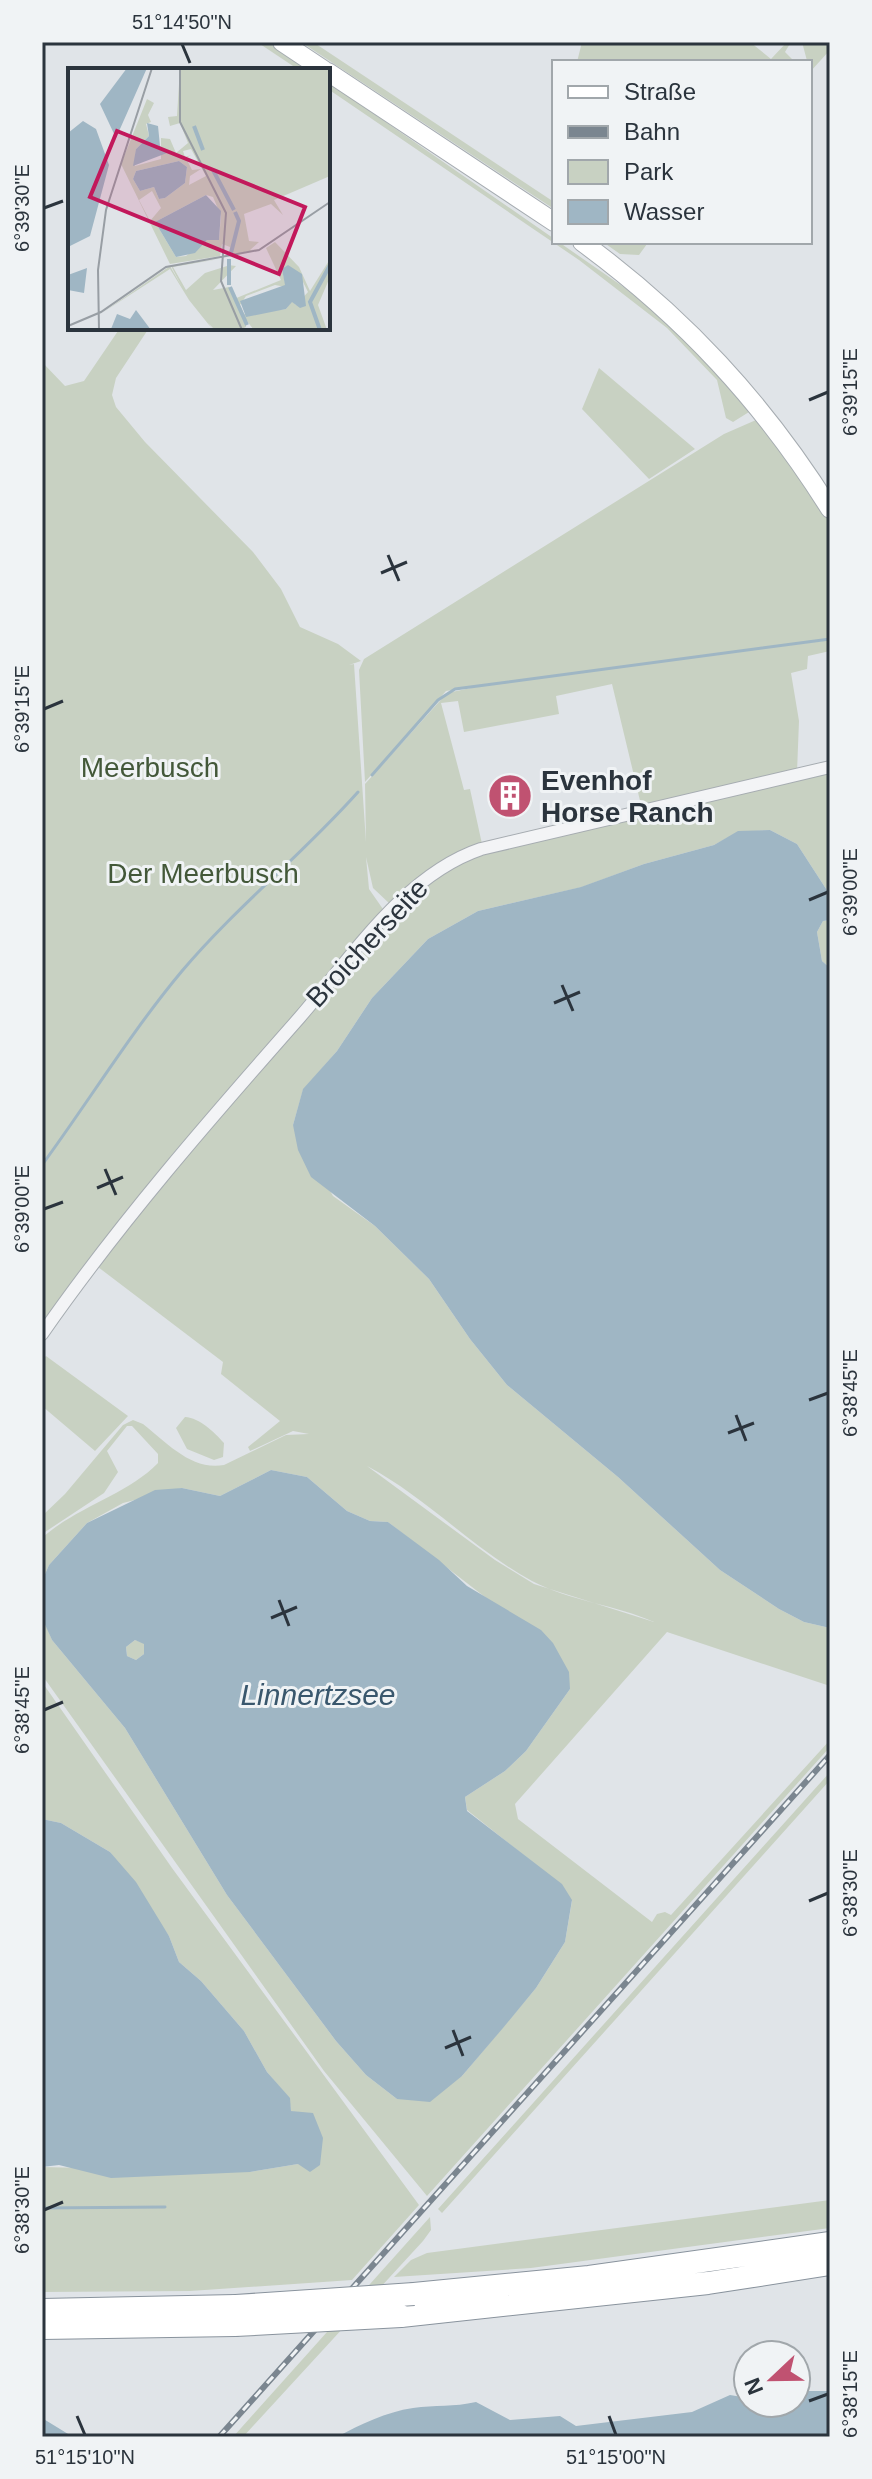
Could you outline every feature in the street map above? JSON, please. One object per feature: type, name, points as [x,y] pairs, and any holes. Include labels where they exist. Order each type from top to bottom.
[{"type":"highway","points":[[42,2328],[236,2316],[589,2277],[830,2243]]},
{"type":"highway","points":[[42,2310],[236,2316],[401,2316],[693,2285],[830,2264]]},
{"type":"main road","points":[[282,42],[321,68]]},
{"type":"main road","points":[[330,74],[552,221]]},
{"type":"main road","points":[[585,244],[661,304],[727,368],[784,440],[830,509]]},
{"type":"street","name":"Broicherseite","points":[[42,1334],[213,1115],[391,912],[429,876],[481,849],[830,767]]},
{"type":"green space","points":[[257,42],[268,42],[307,68],[296,68]]},
{"type":"green space","points":[[301,42],[313,42],[552,201],[552,208]]},
{"type":"green space","points":[[582,42],[750,42],[771,59],[787,42],[791,42],[785,52],[793,60],[578,60]]},
{"type":"green space","points":[[802,42],[830,42],[830,50],[812,70],[812,60],[807,60]]},
{"type":"green space","points":[[330,83],[552,237],[552,242],[330,90]]},
{"type":"green space","points":[[556,244],[562,244],[625,288],[674,327],[735,389],[749,412],[733,422],[726,418],[717,380],[667,328]]},
{"type":"green space","points":[[606,244],[647,244],[639,255],[620,254]]},
{"type":"green space","points":[[119,330],[148,330],[116,378],[112,395],[116,407],[145,442],[253,552],[281,589],[300,627],[338,644],[361,661],[349,665],[354,664],[366,842],[365,784],[447,693],[495,683],[446,691],[365,782],[359,670],[364,659],[724,434],[756,420],[783,447],[830,523],[830,638],[776,647],[830,640],[830,651],[808,656],[807,669],[791,673],[799,721],[797,772],[642,809],[612,684],[556,696],[559,714],[464,732],[458,701],[441,703],[464,790],[470,789],[482,844],[391,905],[373,888],[366,857],[369,889],[385,912],[175,1151],[42,1324],[42,362],[65,386],[84,381]]},
{"type":"green space","points":[[599,368],[695,449],[649,479],[582,409]]},
{"type":"green space","points":[[830,772],[830,895],[797,844],[770,830],[738,832],[714,845],[644,864],[582,887],[478,911],[428,939],[372,998],[337,1051],[303,1090],[293,1125],[333,1196],[375,1226],[429,1279],[470,1339],[507,1385],[618,1477],[720,1570],[779,1609],[804,1622],[830,1628],[830,1686],[667,1632],[515,1804],[518,1819],[652,1922],[657,1914],[665,1912],[671,1915],[830,1740],[830,1747],[427,2196],[324,2071],[42,1675],[42,1616],[52,1640],[125,1728],[227,1895],[336,2041],[366,2075],[397,2099],[462,2076],[536,1988],[565,1942],[572,1901],[536,1865],[467,1810],[465,1797],[505,1771],[526,1751],[570,1689],[494,1604],[388,1522],[370,1521],[347,1511],[307,1477],[271,1470],[220,1496],[182,1488],[123,1503],[87,1523],[49,1565],[42,1581],[42,1538],[70,1518],[132,1484],[158,1463],[158,1454],[132,1426],[127,1426],[107,1451],[118,1472],[104,1493],[42,1534],[42,1516],[65,1494],[123,1425],[133,1420],[143,1424],[180,1454],[212,1466],[224,1465],[286,1435],[309,1434],[293,1431],[250,1451],[248,1447],[280,1421],[221,1374],[223,1362],[98,1267],[182,1158],[411,898],[436,877],[483,852]],"holes":[[[367,1466],[409,1493],[510,1568],[550,1589],[534,1584],[495,1560]],[[592,1602],[624,1611],[654,1622]]]},
{"type":"green space","points":[[830,920],[830,968],[822,961],[817,932],[823,921]]},
{"type":"green space","points":[[46,1356],[128,1416],[95,1451],[42,1406],[42,1360]]},
{"type":"green space","points":[[185,1417],[201,1423],[224,1443],[223,1457],[214,1460],[187,1449],[176,1428]]},
{"type":"green space","points":[[135,1640],[144,1643],[144,1654],[136,1660],[127,1656],[126,1647]]},
{"type":"green space","points":[[42,1682],[172,1868],[419,2205],[352,2280],[190,2291],[42,2292],[42,2167],[250,2172],[298,2164],[301,2114],[291,2111],[289,2098],[267,2072],[244,2031],[201,1981],[179,1962],[169,1936],[110,1852],[61,1823],[42,1819]]},
{"type":"green space","points":[[830,1772],[830,1780],[442,2213],[438,2209]]},
{"type":"green space","points":[[830,2200],[830,2228],[531,2268],[394,2277],[411,2260],[427,2253]]},
{"type":"green space","points":[[430,2217],[431,2230],[423,2241],[243,2437],[233,2437]]},
{"type":"water","points":[[770,830],[797,844],[830,895],[830,920],[823,921],[817,932],[822,961],[830,968],[830,1628],[804,1622],[779,1609],[720,1570],[618,1477],[507,1385],[470,1339],[429,1279],[375,1226],[311,1177],[298,1150],[293,1125],[303,1089],[337,1051],[372,998],[428,939],[478,911],[581,887],[644,864],[714,845],[738,831]]},
{"type":"water","name":"Linnertzsee","points":[[271,1470],[307,1477],[347,1511],[370,1521],[388,1522],[439,1560],[467,1586],[541,1630],[553,1643],[569,1672],[570,1689],[526,1751],[505,1771],[465,1797],[467,1811],[562,1884],[572,1900],[565,1942],[536,1988],[503,2028],[462,2076],[430,2102],[397,2099],[366,2075],[336,2041],[227,1895],[125,1728],[52,1640],[42,1618],[42,1581],[49,1565],[87,1523],[155,1490],[182,1488],[220,1496]],"holes":[[[135,1640],[144,1644],[144,1654],[136,1660],[127,1656],[126,1647]]]},
{"type":"water","points":[[42,1819],[61,1823],[110,1852],[136,1882],[169,1936],[179,1962],[201,1981],[244,2031],[267,2072],[290,2098],[291,2111],[313,2113],[323,2138],[320,2165],[310,2172],[298,2164],[250,2172],[111,2178],[59,2165],[42,2167]]},
{"type":"water","points":[[812,2391],[830,2391],[830,2437],[337,2437],[383,2416],[421,2407],[476,2402],[510,2420],[560,2416],[576,2426],[692,2412],[730,2395],[732,2419],[812,2419]]},
{"type":"water","points":[[42,2418],[73,2437],[42,2437]]},
{"type":"waterway","points":[[372,775],[438,700],[455,689],[830,639]]},
{"type":"waterway","points":[[42,1165],[182,971],[358,792]]},
{"type":"waterway","points":[[42,2208],[165,2207]]},
{"type":"railway","points":[[219,2437],[830,1755]]},
{"type":"place","name":"Evenhof Horse Ranch","points":[[510,796]]},
{"type":"park label","name":"Meerbusch","points":[[150,767]]},
{"type":"park label","name":"Der Meerbusch","points":[[203,873]]}]
